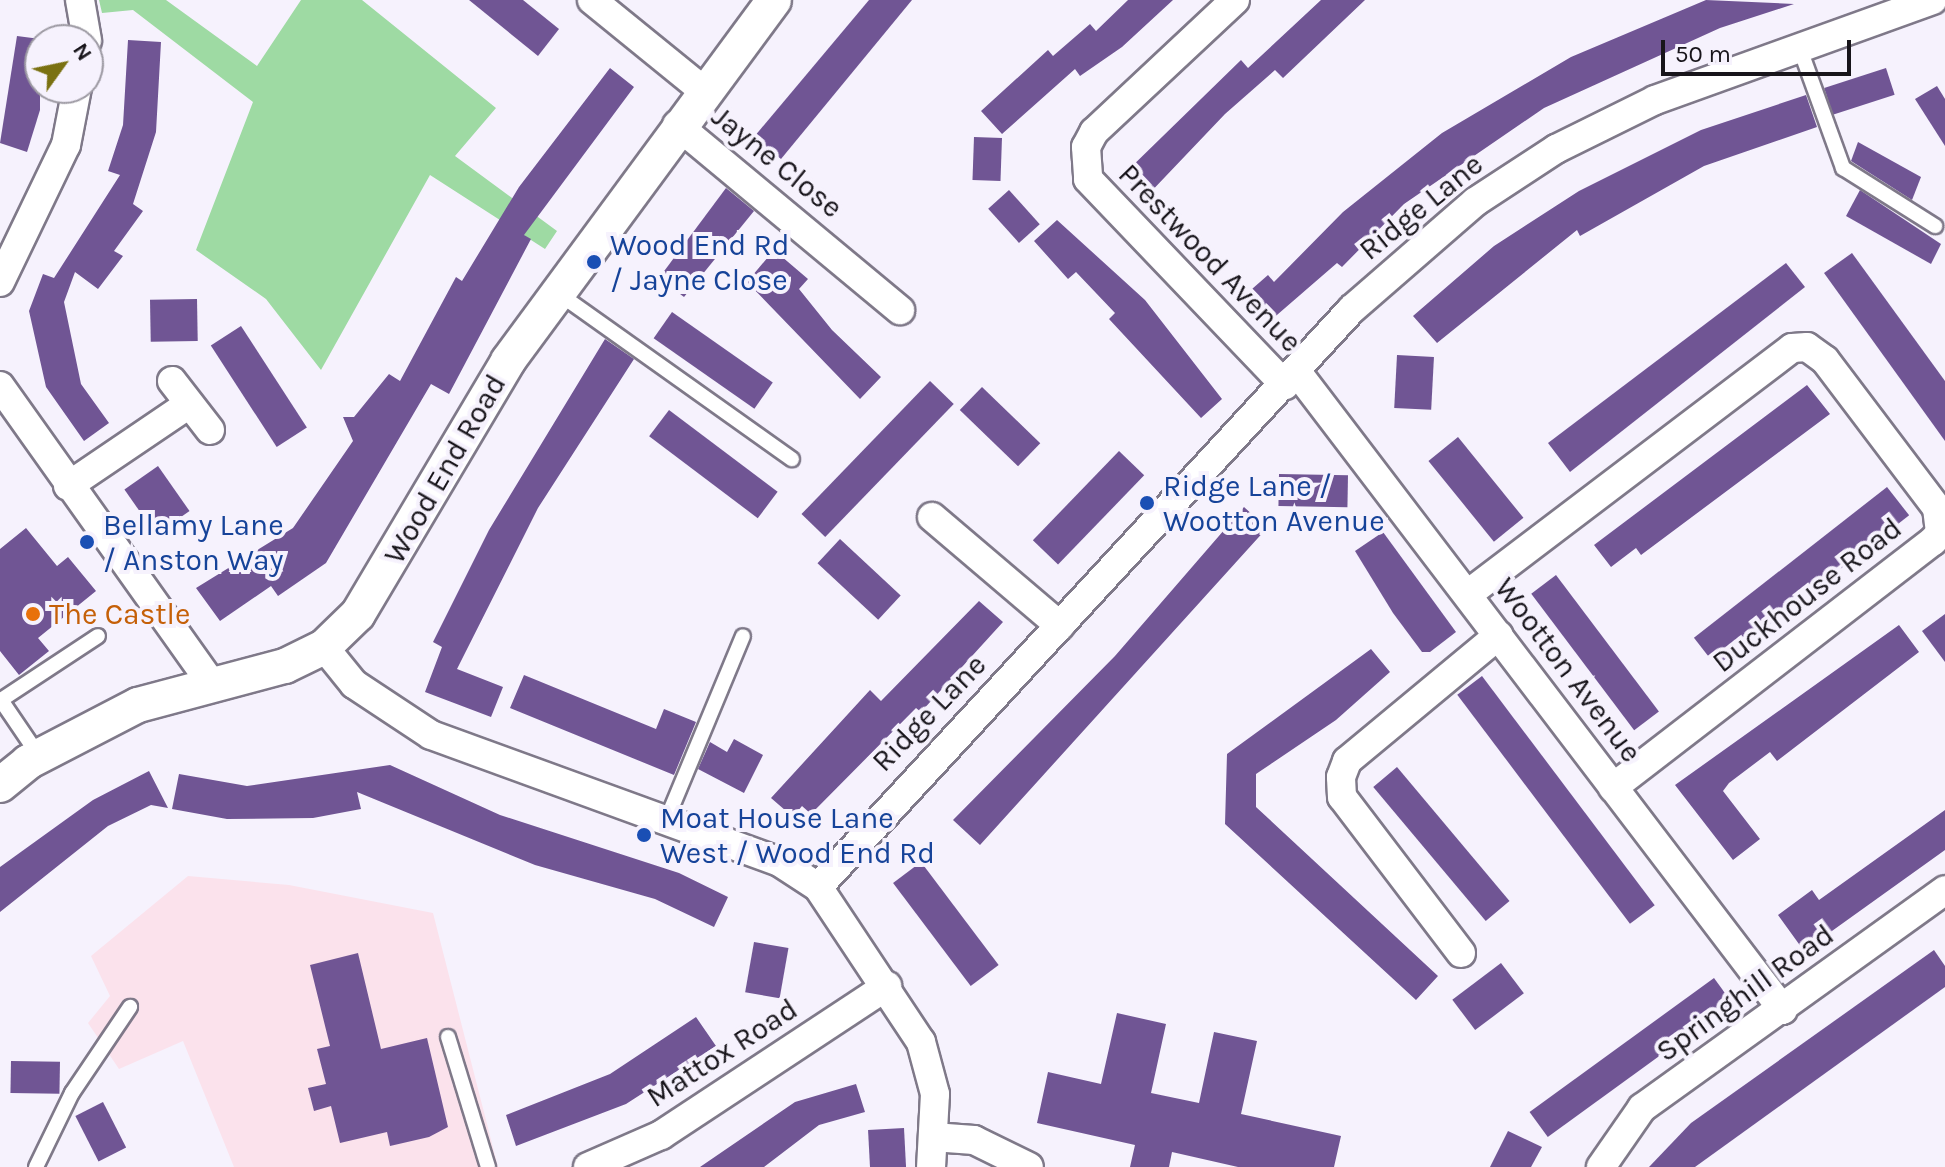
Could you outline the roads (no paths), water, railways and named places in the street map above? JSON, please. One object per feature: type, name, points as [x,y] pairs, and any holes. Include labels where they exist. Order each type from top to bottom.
[{"type":"street","points":[[80,0],[84,24]]},
{"type":"street","points":[[592,0],[704,91]]},
{"type":"street","name":"Wood End Road","points":[[0,785],[39,756],[138,705],[210,682],[285,666],[324,647],[375,590],[508,361],[677,125],[774,0]]},
{"type":"street","name":"Prestwood Avenue","points":[[1235,0],[1094,132],[1086,147],[1088,179],[1291,379]]},
{"type":"street","name":"Ridge Lane","points":[[818,887],[1291,379],[1423,245],[1556,149],[1655,100],[1933,0]]},
{"type":"street","points":[[4,268],[66,145],[74,104]]},
{"type":"street","name":"Jayne Close","points":[[677,125],[900,310]]},
{"type":"street","name":"Duckhouse Road","points":[[1468,594],[1792,348],[1807,347],[1825,360],[1937,508],[1940,533],[1933,541],[1613,787]]},
{"type":"street","name":"Wootton Avenue","points":[[1291,379],[1468,594],[1783,1010]]},
{"type":"street","points":[[172,381],[210,430]]},
{"type":"street","points":[[4,402],[210,682]]},
{"type":"street","points":[[68,486],[189,404]]},
{"type":"street","points":[[932,517],[1060,626]]},
{"type":"street","points":[[1461,953],[1342,797],[1341,777],[1347,761],[1499,635]]},
{"type":"street","points":[[324,647],[354,684],[431,735],[778,861],[818,887],[887,986],[921,1042],[935,1094],[931,1167]]},
{"type":"street","name":"Springhill Road","points":[[1601,1167],[1642,1108],[1942,898]]},
{"type":"street","name":"Mattox Road","points":[[588,1167],[661,1135],[887,986]]},
{"type":"street","points":[[933,1137],[974,1140],[1029,1167]]},
{"type":"lane","points":[[1800,49],[1843,168],[1935,226]]},
{"type":"lane","points":[[557,293],[792,459]]},
{"type":"lane","points":[[39,756],[1,700],[98,636]]},
{"type":"lane","points":[[666,821],[743,636]]},
{"type":"lane","points":[[36,1167],[72,1093],[130,1007]]},
{"type":"lane","points":[[448,1037],[488,1167]]},
{"type":"place","name":"Wood End Rd / Jayne Close","points":[[594,262]]},
{"type":"place","name":"Ridge Lane / Wootton Avenue","points":[[1147,503]]},
{"type":"place","name":"Bellamy Lane / Anston Way","points":[[87,542]]},
{"type":"place","name":"The Castle","points":[[33,614]]},
{"type":"place","name":"Moat House Lane West / Wood End Rd","points":[[644,835]]}]
